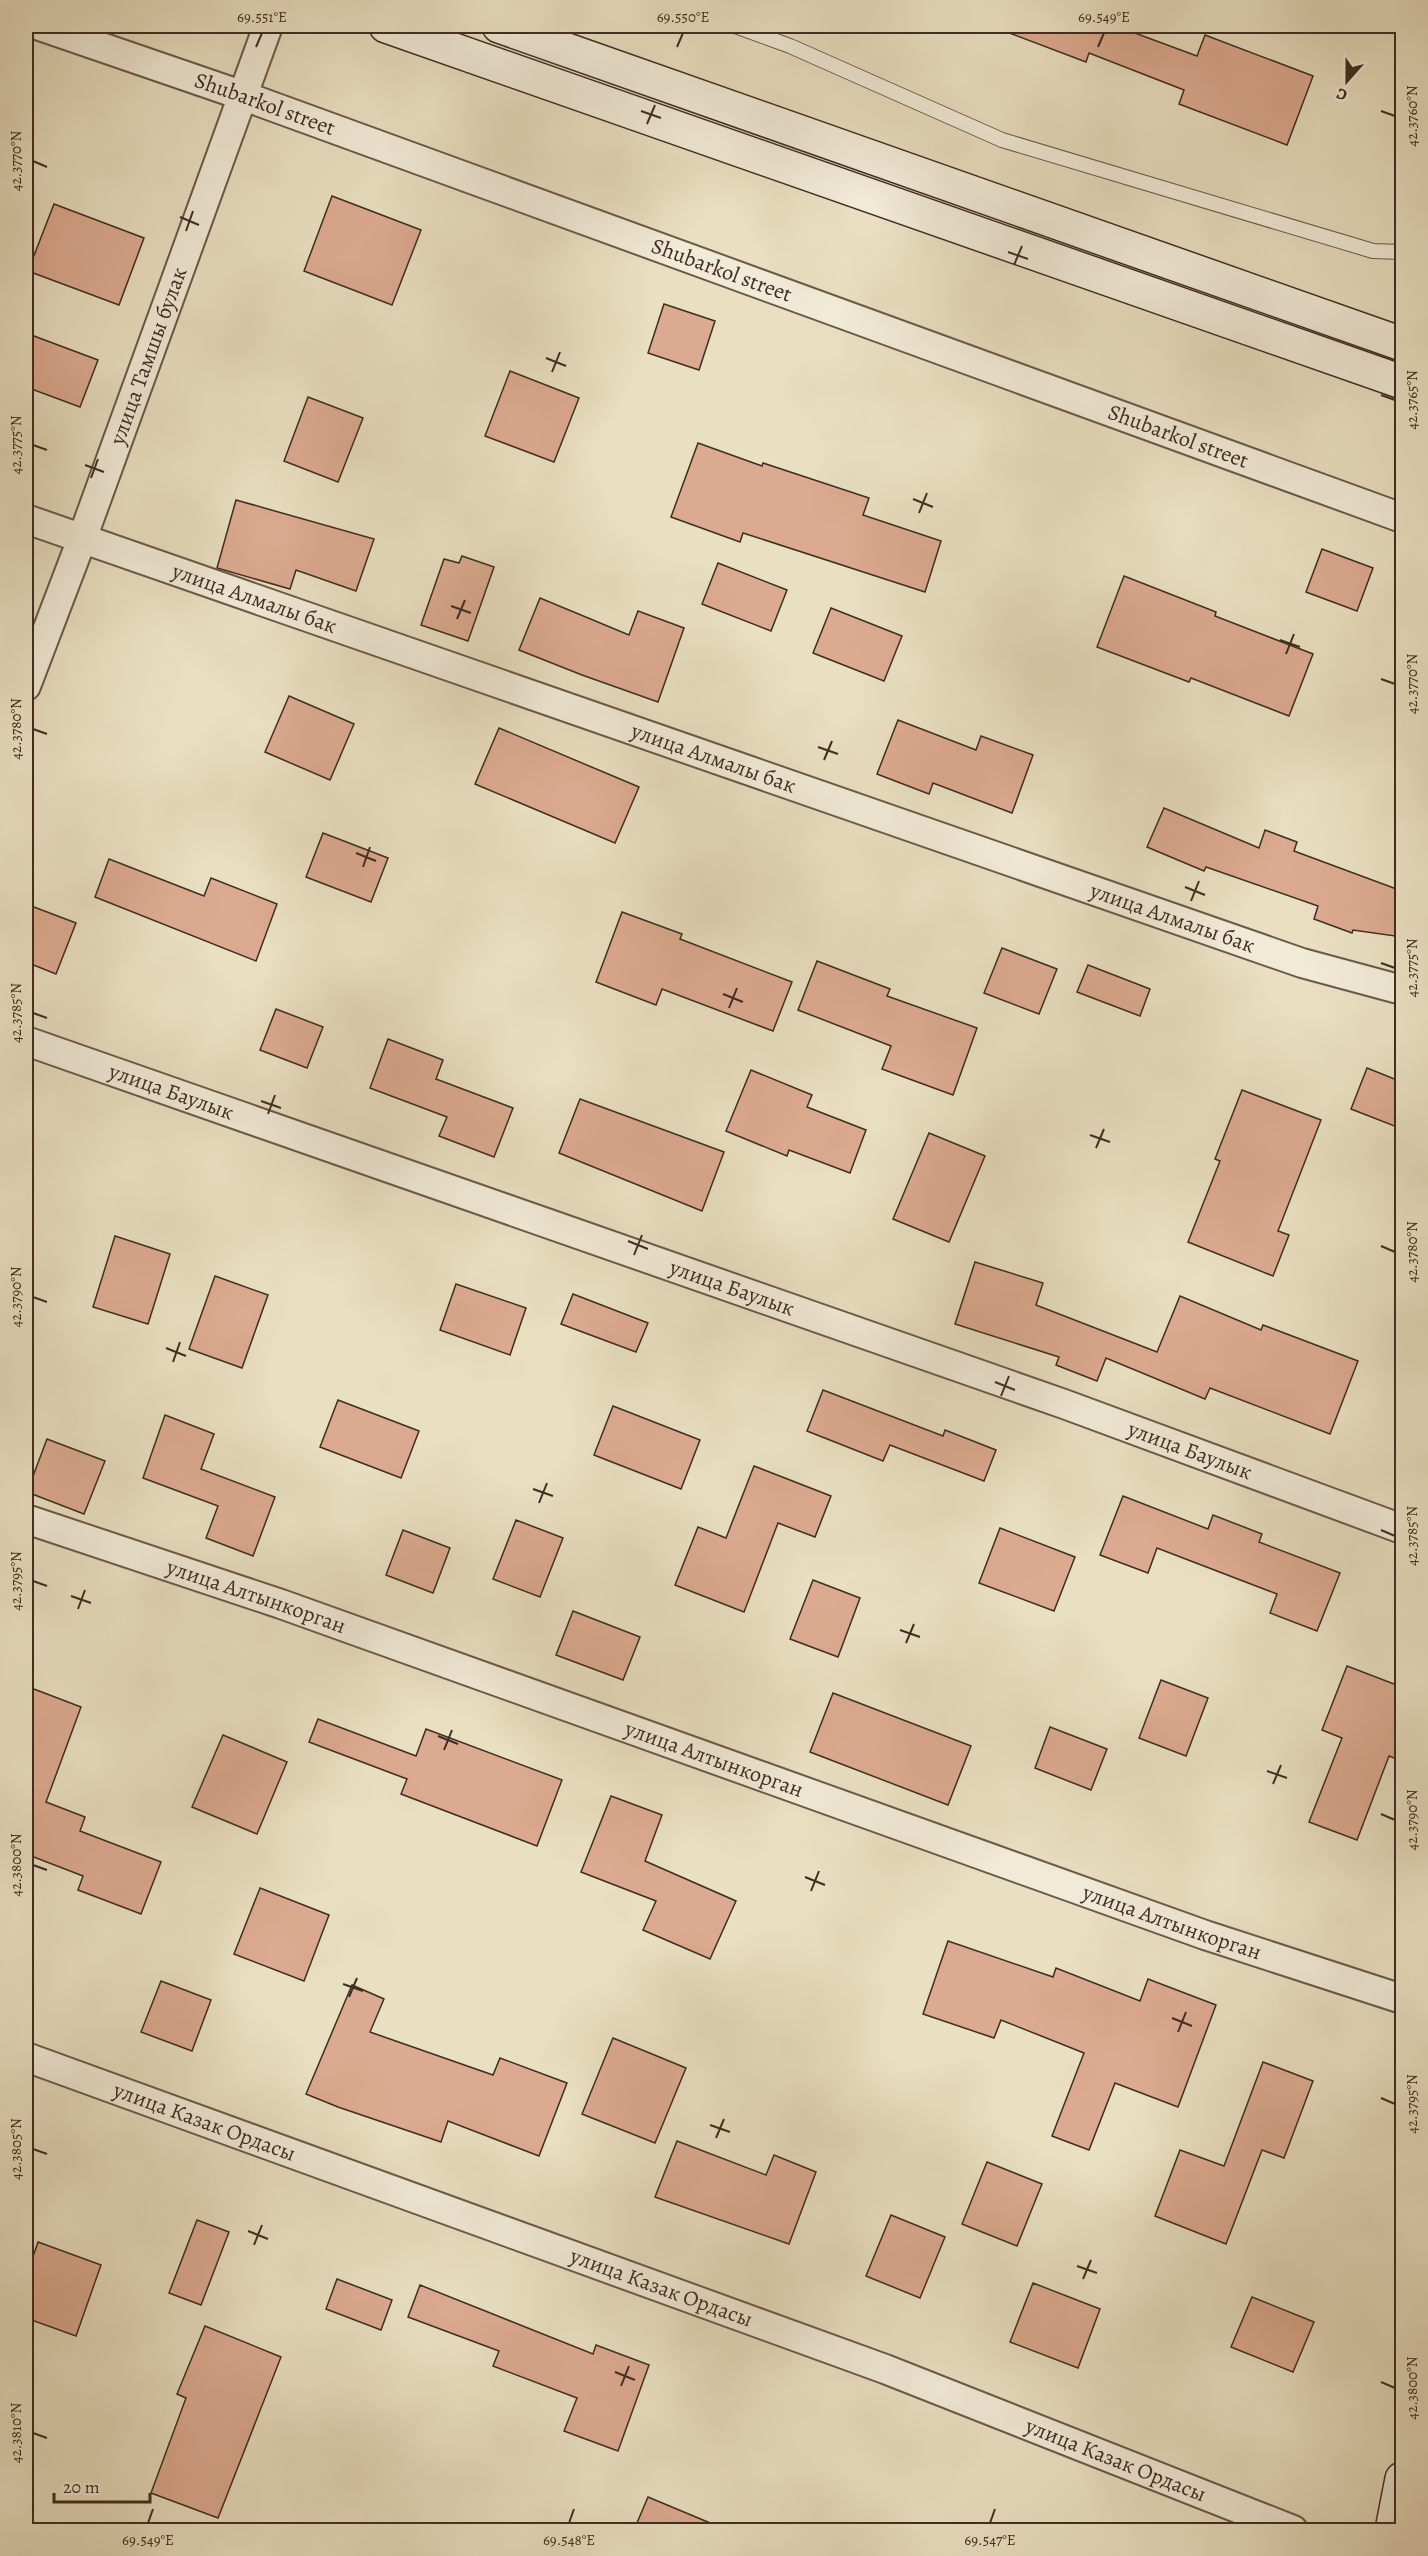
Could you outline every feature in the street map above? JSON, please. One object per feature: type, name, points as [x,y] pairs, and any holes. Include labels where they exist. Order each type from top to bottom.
[{"type":"street","name":"Shubarkol street","points":[[40,26],[241,94],[1402,518]]},
{"type":"street","name":"улица Тамшы булак","points":[[26,686],[82,539],[241,94],[268,26]]},
{"type":"street","points":[[386,26],[1402,382]]},
{"type":"street","points":[[500,26],[1387,333],[1402,344]]},
{"type":"street","points":[[1327,355],[1402,403]]},
{"type":"street","name":"улица Алмалы бак","points":[[26,519],[1302,963],[1402,990]]},
{"type":"street","name":"улица Баулык","points":[[26,1041],[1064,1404],[1402,1530]]},
{"type":"street","name":"улица Алтынкорган","points":[[26,1519],[281,1604],[1205,1935],[1402,1999]]},
{"type":"street","name":"улица Казак Ордасы","points":[[26,2056],[885,2369],[1293,2530]]},
{"type":"street","points":[[1392,2530],[1402,2479]]},
{"type":"lane","points":[[735,26],[790,46],[1002,140],[1373,251],[1402,252]]},
{"type":"building","points":[[996,26],[1116,26],[1197,56],[1205,35],[1313,76],[1287,145],[1179,104],[1184,90],[1089,53],[1086,62],[996,28]]},
{"type":"building","points":[[332,196],[421,230],[392,305],[304,271]]},
{"type":"building","points":[[54,204],[144,238],[119,305],[28,271]]},
{"type":"building","points":[[664,304],[715,321],[699,370],[648,353]]},
{"type":"building","points":[[26,333],[98,360],[80,407],[26,387]]},
{"type":"building","points":[[510,371],[579,398],[554,462],[485,436]]},
{"type":"building","points":[[308,397],[363,418],[338,482],[284,461]]},
{"type":"building","points":[[698,443],[762,466],[763,463],[869,498],[863,515],[941,541],[925,592],[743,533],[740,542],[671,517]]},
{"type":"building","points":[[236,500],[374,539],[356,591],[296,570],[290,589],[217,568]]},
{"type":"building","points":[[1322,549],[1373,568],[1357,611],[1306,592]]},
{"type":"building","points":[[462,556],[494,567],[468,641],[421,625],[444,559],[459,563]]},
{"type":"building","points":[[718,563],[787,590],[771,631],[702,604]]},
{"type":"building","points":[[1124,576],[1216,612],[1215,616],[1313,654],[1289,716],[1191,678],[1189,682],[1097,647]]},
{"type":"building","points":[[540,598],[629,635],[638,611],[684,628],[658,702],[519,650]]},
{"type":"building","points":[[831,608],[902,636],[884,681],[813,653]]},
{"type":"building","points":[[289,696],[354,724],[330,780],[265,752]]},
{"type":"building","points":[[898,720],[976,750],[981,736],[1033,755],[1012,813],[933,783],[929,794],[877,774]]},
{"type":"building","points":[[499,728],[639,787],[615,843],[475,784]]},
{"type":"building","points":[[1164,808],[1259,848],[1265,830],[1297,842],[1294,851],[1402,891],[1402,937],[1353,930],[1352,933],[1314,919],[1318,906],[1206,867],[1204,871],[1147,847]]},
{"type":"building","points":[[323,833],[388,858],[371,902],[306,877]]},
{"type":"building","points":[[109,859],[204,896],[211,878],[277,904],[256,961],[95,897]]},
{"type":"building","points":[[26,904],[76,923],[56,974],[26,962]]},
{"type":"building","points":[[622,912],[682,934],[680,939],[792,982],[773,1031],[662,989],[656,1005],[596,982]]},
{"type":"building","points":[[1002,948],[1057,969],[1039,1014],[984,993]]},
{"type":"building","points":[[817,961],[890,989],[887,996],[977,1028],[953,1095],[882,1069],[891,1046],[798,1010]]},
{"type":"building","points":[[1088,965],[1150,989],[1140,1016],[1077,992]]},
{"type":"building","points":[[276,1009],[323,1027],[307,1068],[260,1050]]},
{"type":"building","points":[[388,1039],[443,1060],[436,1079],[513,1108],[494,1157],[439,1136],[447,1117],[370,1088]]},
{"type":"building","points":[[1367,1068],[1402,1082],[1402,1129],[1351,1109]]},
{"type":"building","points":[[751,1070],[812,1095],[807,1107],[866,1130],[850,1173],[789,1150],[787,1156],[726,1131]]},
{"type":"building","points":[[1242,1090],[1321,1120],[1278,1231],[1289,1235],[1273,1276],[1188,1242],[1220,1161],[1215,1159]]},
{"type":"building","points":[[580,1099],[724,1152],[702,1211],[559,1153]]},
{"type":"building","points":[[929,1133],[985,1156],[949,1242],[893,1219]]},
{"type":"building","points":[[115,1236],[170,1254],[148,1324],[93,1307]]},
{"type":"building","points":[[975,1262],[1043,1283],[1036,1305],[1157,1352],[1180,1296],[1261,1330],[1263,1325],[1358,1361],[1330,1434],[1210,1388],[1205,1399],[1106,1358],[1097,1381],[1056,1365],[1059,1357],[955,1324]]},
{"type":"building","points":[[215,1276],[268,1295],[242,1368],[189,1349]]},
{"type":"building","points":[[456,1284],[526,1308],[510,1355],[440,1330]]},
{"type":"building","points":[[573,1294],[648,1323],[636,1352],[561,1324]]},
{"type":"building","points":[[823,1390],[943,1436],[945,1430],[996,1450],[984,1481],[890,1445],[883,1461],[807,1431]]},
{"type":"building","points":[[338,1400],[419,1431],[401,1478],[320,1447]]},
{"type":"building","points":[[613,1406],[700,1440],[681,1489],[594,1455]]},
{"type":"building","points":[[165,1415],[214,1434],[201,1469],[275,1497],[253,1556],[206,1538],[218,1506],[143,1478]]},
{"type":"building","points":[[47,1439],[105,1461],[84,1514],[27,1492]]},
{"type":"building","points":[[754,1466],[831,1496],[815,1537],[778,1523],[744,1612],[675,1585],[698,1527],[726,1538]]},
{"type":"building","points":[[1123,1496],[1208,1529],[1213,1515],[1262,1534],[1259,1542],[1340,1573],[1317,1631],[1270,1613],[1277,1594],[1157,1548],[1148,1573],[1100,1555]]},
{"type":"building","points":[[516,1520],[563,1538],[540,1597],[493,1579]]},
{"type":"building","points":[[1000,1528],[1075,1557],[1054,1611],[979,1583]]},
{"type":"building","points":[[403,1530],[450,1548],[433,1593],[386,1575]]},
{"type":"building","points":[[813,1580],[860,1598],[838,1657],[790,1639]]},
{"type":"building","points":[[573,1611],[640,1637],[623,1680],[556,1655]]},
{"type":"building","points":[[1347,1666],[1402,1687],[1402,1761],[1389,1756],[1357,1840],[1309,1822],[1342,1738],[1322,1730]]},
{"type":"building","points":[[1161,1680],[1208,1698],[1186,1756],[1139,1738]]},
{"type":"building","points":[[26,1686],[81,1707],[46,1802],[85,1817],[80,1831],[161,1862],[141,1914],[78,1890],[83,1876],[26,1854]]},
{"type":"building","points":[[833,1693],[971,1746],[948,1805],[810,1752]]},
{"type":"building","points":[[318,1719],[416,1756],[426,1729],[562,1780],[537,1846],[401,1794],[407,1779],[309,1742]]},
{"type":"building","points":[[1050,1727],[1107,1749],[1091,1790],[1035,1768]]},
{"type":"building","points":[[223,1735],[287,1762],[257,1834],[192,1807]]},
{"type":"building","points":[[611,1796],[662,1815],[645,1861],[736,1901],[710,1959],[643,1930],[656,1901],[581,1872]]},
{"type":"building","points":[[260,1888],[329,1915],[304,1981],[234,1954]]},
{"type":"building","points":[[948,1941],[1053,1977],[1056,1968],[1140,2001],[1148,1979],[1216,2005],[1178,2107],[1115,2083],[1089,2150],[1052,2136],[1084,2053],[1001,2020],[994,2038],[923,2014]]},
{"type":"building","points":[[161,1981],[211,2000],[192,2051],[141,2032]]},
{"type":"building","points":[[352,1985],[384,1999],[370,2032],[493,2075],[500,2058],[567,2083],[539,2156],[448,2121],[441,2142],[306,2094]]},
{"type":"building","points":[[613,2038],[686,2068],[655,2143],[582,2114]]},
{"type":"building","points":[[1263,2062],[1313,2081],[1284,2158],[1262,2150],[1226,2244],[1155,2216],[1180,2150],[1224,2166]]},
{"type":"building","points":[[677,2141],[766,2175],[774,2155],[816,2172],[789,2244],[655,2197]]},
{"type":"building","points":[[987,2162],[1042,2184],[1017,2246],[962,2224]]},
{"type":"building","points":[[891,2215],[945,2237],[920,2298],[866,2276]]},
{"type":"building","points":[[197,2220],[229,2232],[201,2305],[169,2293]]},
{"type":"building","points":[[38,2242],[101,2265],[76,2336],[26,2318],[26,2277]]},
{"type":"building","points":[[337,2279],[392,2300],[381,2330],[326,2309]]},
{"type":"building","points":[[1033,2283],[1100,2309],[1078,2368],[1010,2342]]},
{"type":"building","points":[[420,2285],[593,2354],[596,2345],[649,2365],[618,2451],[564,2431],[577,2398],[493,2366],[499,2351],[408,2317]]},
{"type":"building","points":[[1252,2297],[1314,2322],[1293,2372],[1231,2347]]},
{"type":"building","points":[[205,2326],[281,2357],[218,2518],[151,2493],[186,2398],[177,2394]]},
{"type":"building","points":[[648,2497],[727,2530],[634,2530]]}]
